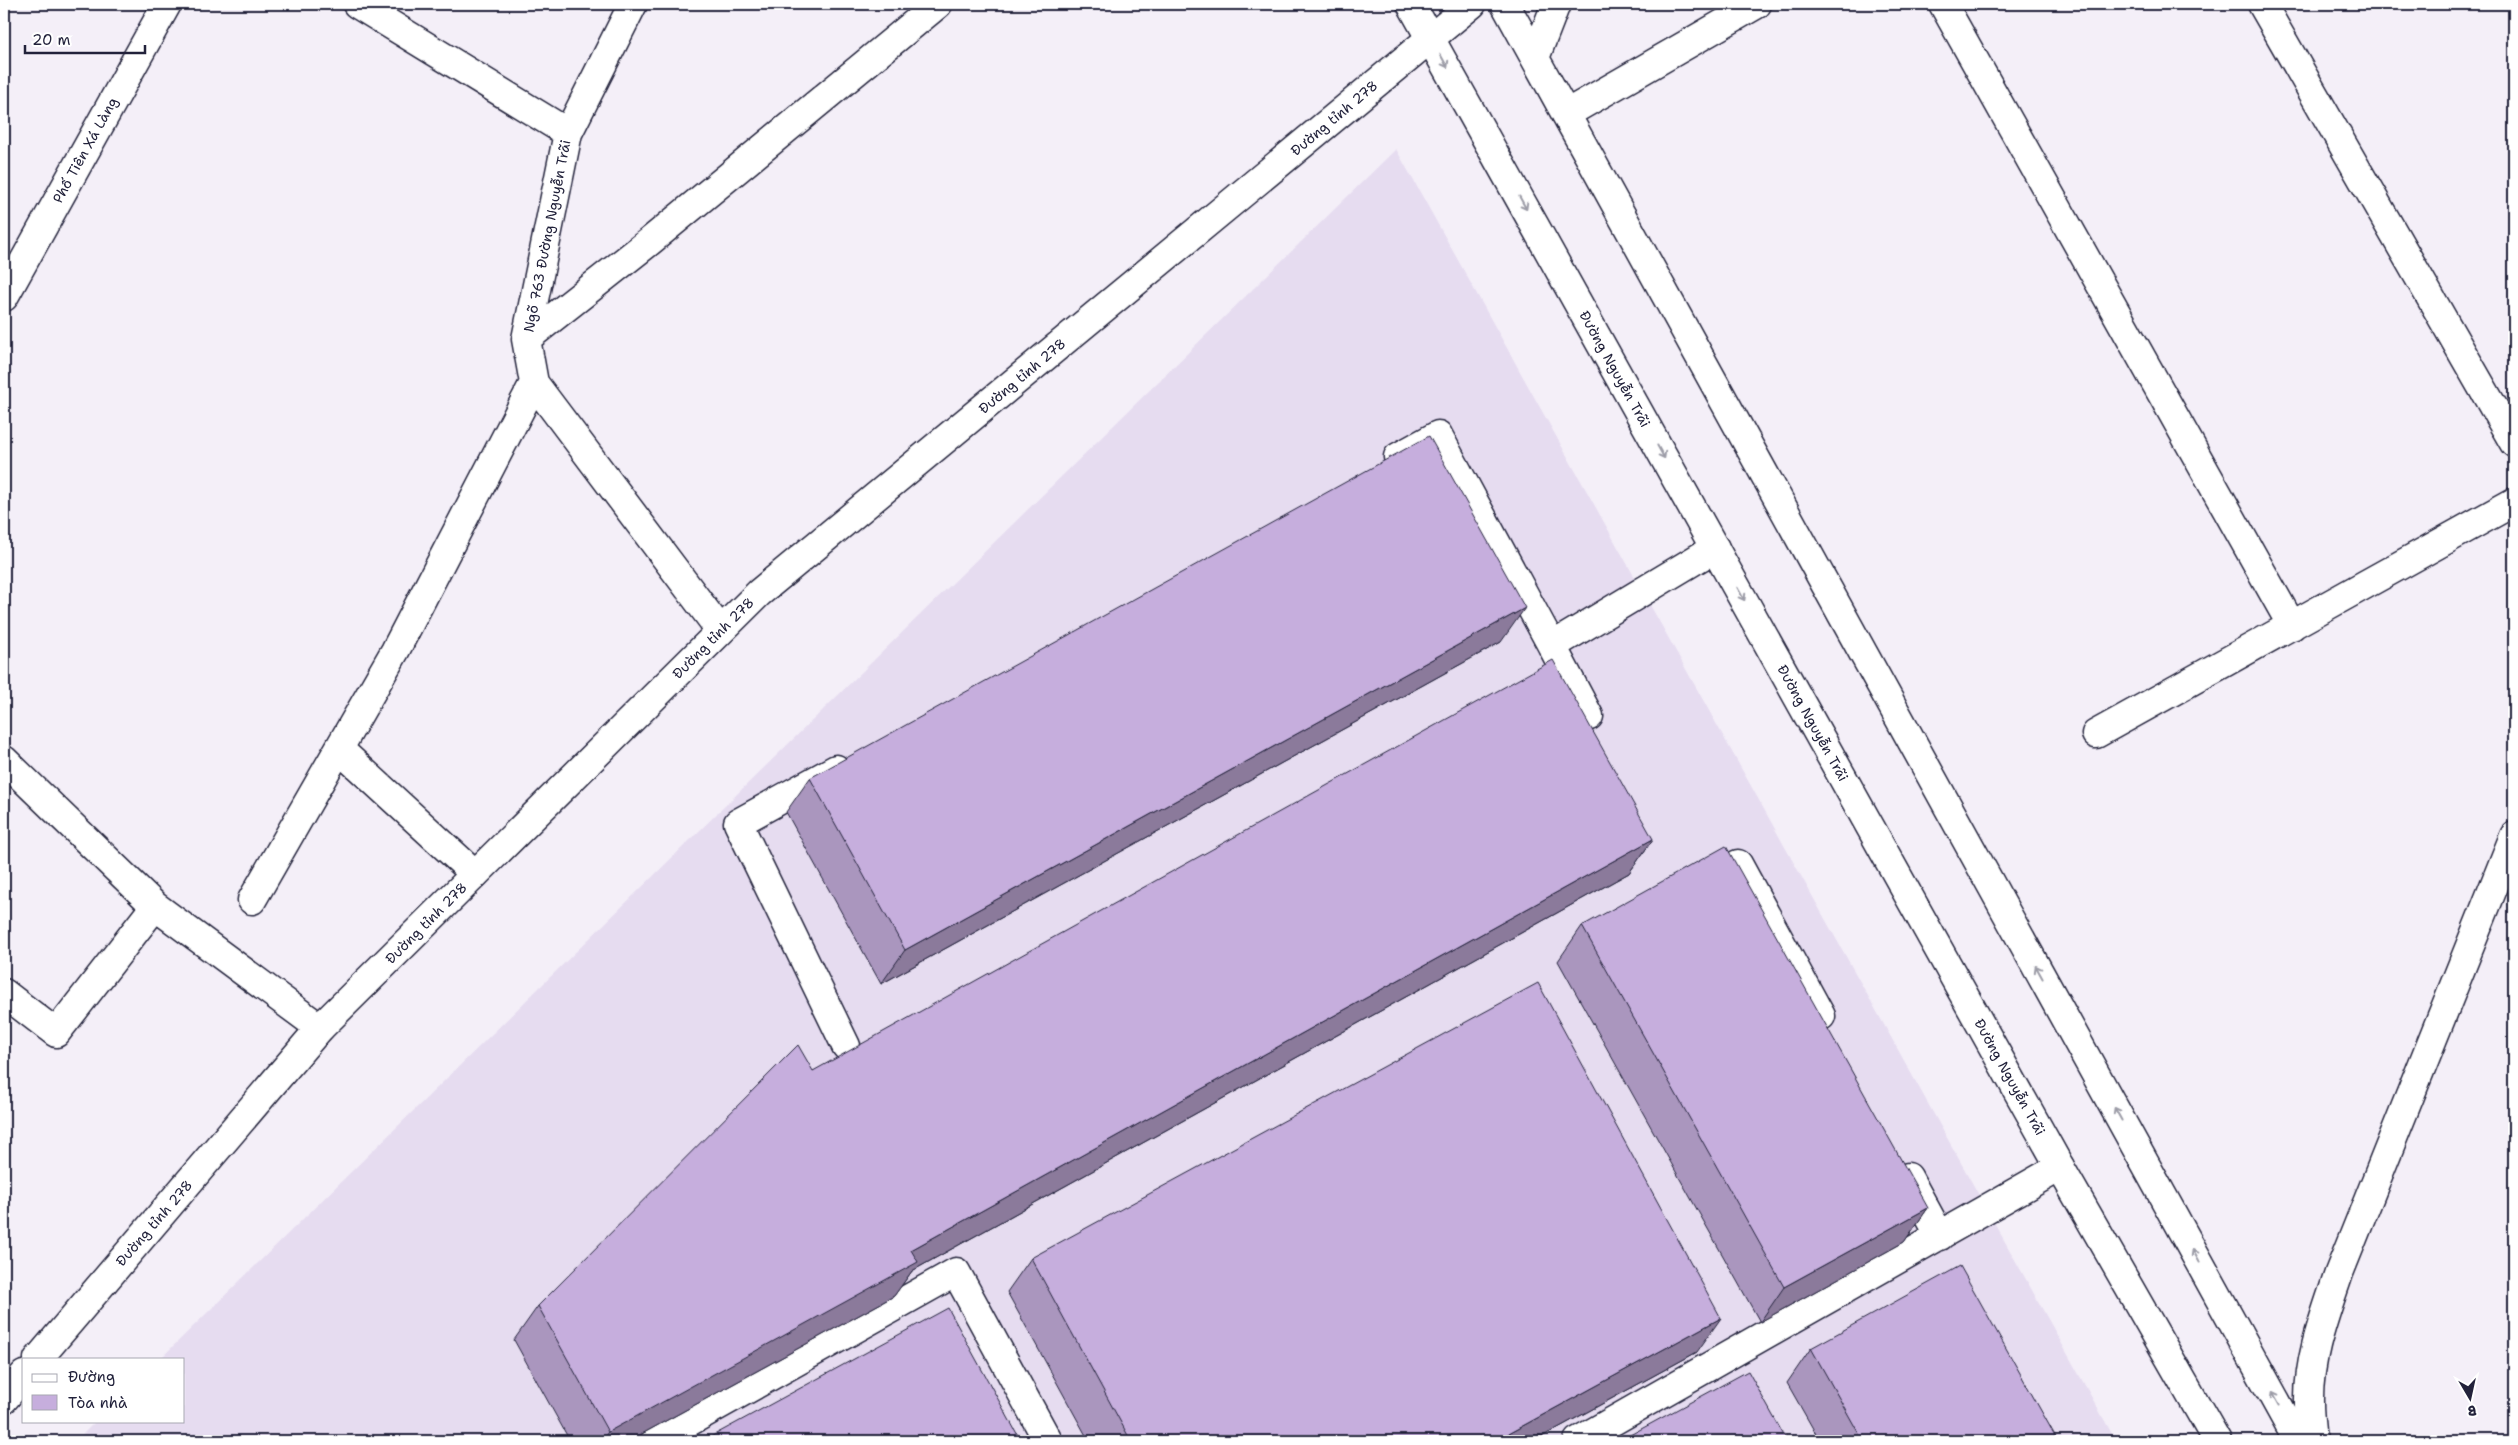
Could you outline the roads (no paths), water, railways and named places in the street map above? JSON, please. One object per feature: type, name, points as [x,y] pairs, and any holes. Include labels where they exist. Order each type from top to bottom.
[{"type":"main road","name":"Phố Tiên Xá Làng","points":[[4,297],[166,4]]},
{"type":"main road","points":[[358,4],[568,134]]},
{"type":"main road","name":"Ngõ 763 Đường Nguyễn Trãi","points":[[633,4],[568,134],[526,339],[534,383],[720,630]]},
{"type":"main road","points":[[526,339],[649,242],[938,4]]},
{"type":"main road","name":"Đường Nguyễn Trãi","points":[[1410,4],[1431,38],[2060,1167],[2217,1441]]},
{"type":"main road","name":"Đường tỉnh 278","points":[[39,1358],[320,1028],[759,592],[1472,4]]},
{"type":"main road","points":[[1505,4],[2298,1441]]},
{"type":"main road","points":[[1535,58],[1556,4]]},
{"type":"main road","points":[[1566,114],[1757,4]]},
{"type":"main road","points":[[1944,4],[2292,626]]},
{"type":"main road","points":[[2262,4],[2514,443]]},
{"type":"main road","points":[[252,900],[395,651],[534,383]]},
{"type":"main road","points":[[1377,469],[1438,435],[1589,716]]},
{"type":"main road","points":[[2096,734],[2514,502]]},
{"type":"main road","points":[[1552,646],[1715,548]]},
{"type":"main road","points":[[339,749],[475,874]]},
{"type":"main road","points":[[846,1046],[738,823],[859,756]]},
{"type":"main road","points":[[4,760],[155,906],[320,1028]]},
{"type":"main road","points":[[2312,1441],[2308,1402],[2312,1366],[2325,1315],[2339,1273],[2514,836]]},
{"type":"main road","points":[[1738,864],[1832,1037]]},
{"type":"main road","points":[[4,993],[56,1033],[155,906]]},
{"type":"main road","points":[[1898,1158],[1940,1236]]},
{"type":"main road","points":[[1578,1441],[2060,1167]]},
{"type":"main road","points":[[655,1441],[956,1272],[1048,1441]]},
{"type":"main road","points":[[4,1399],[22,1377]]}]
